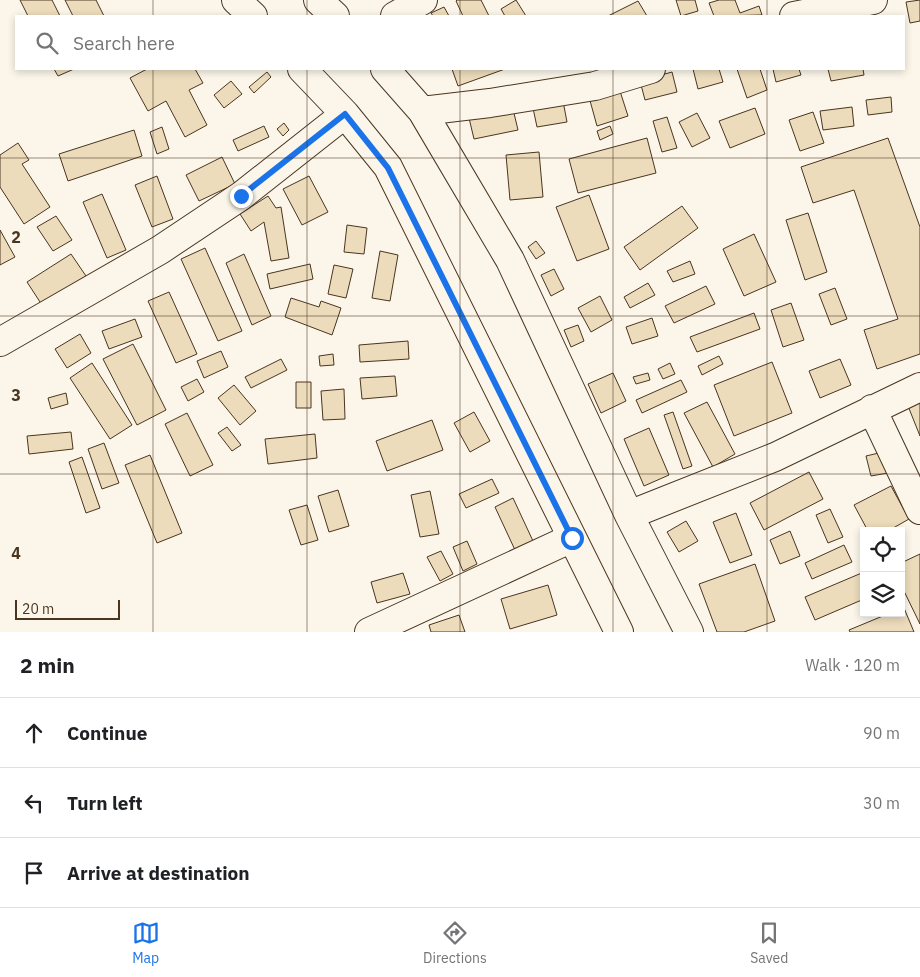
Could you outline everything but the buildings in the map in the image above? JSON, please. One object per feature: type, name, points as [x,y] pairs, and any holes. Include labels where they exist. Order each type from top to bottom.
[{"type":"street","points":[[236,0],[252,15]]},
{"type":"street","points":[[318,0],[334,15]]},
{"type":"street","points":[[397,15],[424,0]]},
{"type":"street","points":[[799,15],[873,0]]},
{"type":"street","points":[[303,70],[345,114],[388,168],[618,632]]},
{"type":"street","points":[[386,70],[422,111],[510,260],[629,515],[689,632]]},
{"type":"street","points":[[422,111],[490,103],[595,86],[648,70]]},
{"type":"street","points":[[0,342],[160,250],[241,196],[345,114]]},
{"type":"street","points":[[629,515],[775,457],[920,387]]},
{"type":"street","points":[[872,409],[920,510]]},
{"type":"street","points":[[369,632],[572,538]]},
{"type":"route","points":[[241,196],[345,114],[388,168],[572,538]]}]
